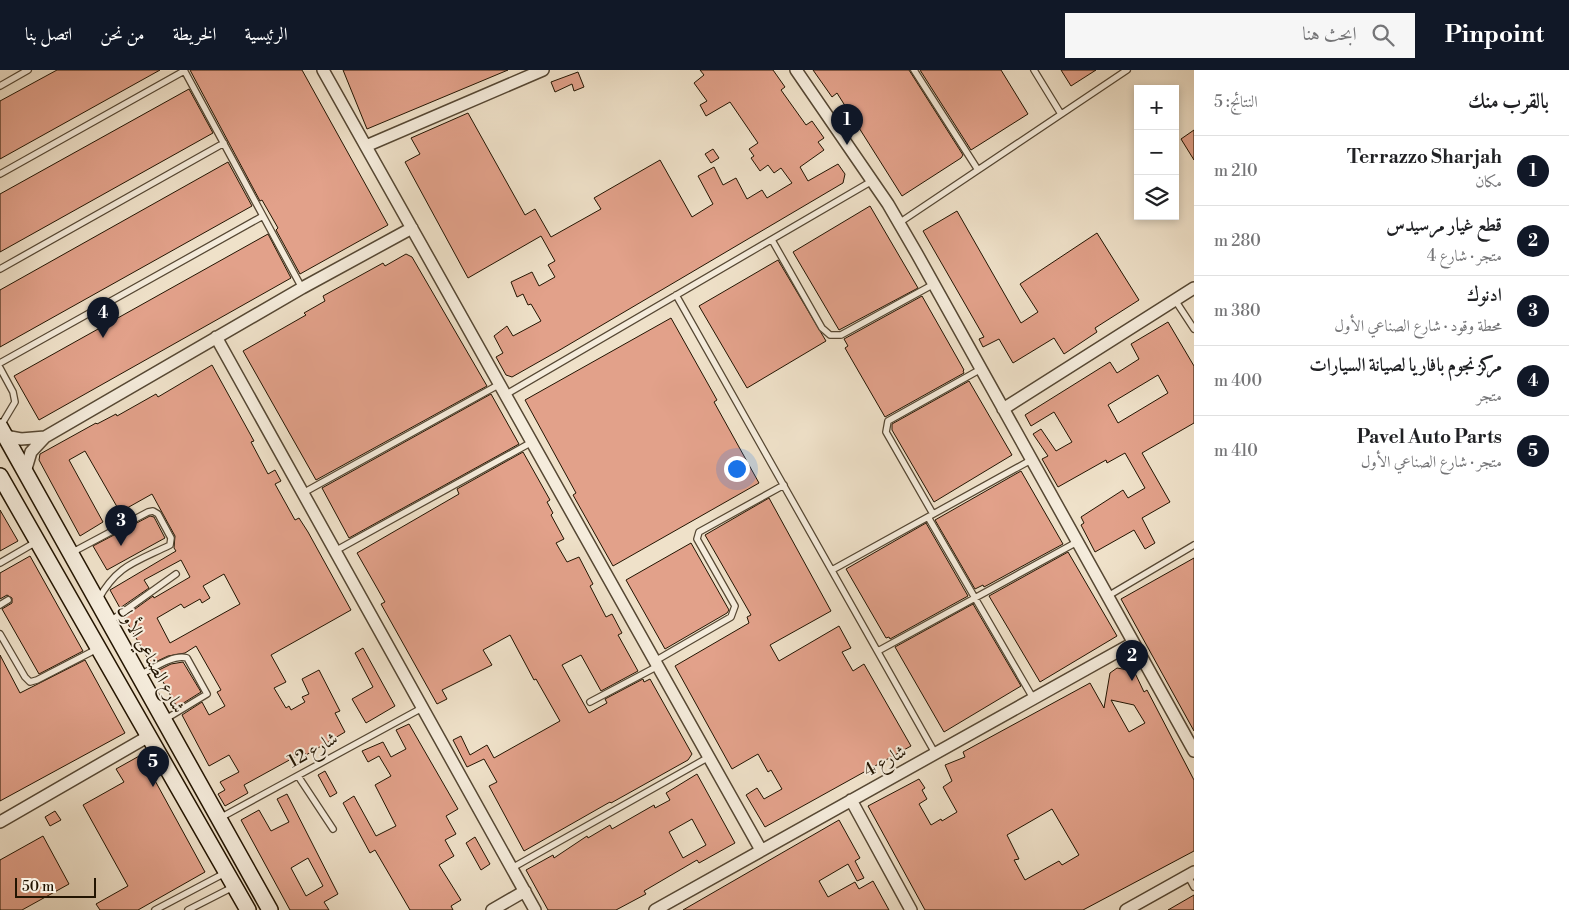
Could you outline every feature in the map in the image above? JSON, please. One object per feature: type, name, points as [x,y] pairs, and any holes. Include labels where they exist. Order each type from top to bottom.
[{"type":"main road","name":"شارع الصناعي الأول","points":[[2,430],[270,910]]},
{"type":"main road","points":[[0,476],[248,910]]},
{"type":"street","points":[[323,70],[762,850]]},
{"type":"street","points":[[366,146],[544,70]]},
{"type":"street","points":[[796,70],[899,223],[1194,751]]},
{"type":"street","points":[[24,472],[31,452],[45,436],[302,288],[412,228]]},
{"type":"street","points":[[1003,409],[1194,288]]},
{"type":"street","points":[[216,337],[536,910]]},
{"type":"street","points":[[2,430],[21,439],[45,436]]},
{"type":"street","name":"شارع 4","points":[[654,910],[1133,642]]},
{"type":"street","points":[[0,822],[149,736]]},
{"type":"street","points":[[851,800],[911,910]]},
{"type":"street","points":[[1126,910],[1191,874]]},
{"type":"street","points":[[492,910],[525,892]]},
{"type":"lane","points":[[0,86],[28,70]]},
{"type":"lane","points":[[914,70],[978,170]]},
{"type":"lane","points":[[1034,70],[1061,114]]},
{"type":"lane","points":[[899,223],[1127,70]]},
{"type":"lane","points":[[0,174],[184,71],[302,288]]},
{"type":"lane","points":[[0,269],[224,143]]},
{"type":"lane","points":[[302,493],[502,389],[676,295],[872,182]]},
{"type":"lane","points":[[0,363],[263,216]]},
{"type":"lane","points":[[772,240],[822,328],[830,335],[841,335],[934,284]]},
{"type":"lane","points":[[676,295],[935,753]]},
{"type":"lane","points":[[1175,300],[1194,329]]},
{"type":"lane","points":[[0,368],[13,392],[15,402],[2,430]]},
{"type":"lane","points":[[981,368],[888,421],[886,432],[976,598],[1033,698]]},
{"type":"lane","points":[[335,551],[532,442]]},
{"type":"lane","points":[[832,570],[1031,460]]},
{"type":"lane","points":[[590,702],[657,664],[731,617],[736,606],[697,539],[699,532],[784,485]]},
{"type":"lane","points":[[70,554],[104,538],[148,512],[153,511],[158,514],[171,538],[170,545],[120,567],[97,602]]},
{"type":"lane","points":[[0,563],[38,541]]},
{"type":"lane","points":[[878,651],[1077,542]]},
{"type":"lane","points":[[1108,596],[1194,545]]},
{"type":"lane","points":[[109,622],[176,574]]},
{"type":"lane","points":[[0,604],[8,600]]},
{"type":"lane","points":[[0,634],[26,679],[30,682],[98,648]]},
{"type":"lane","points":[[138,676],[177,657],[187,658],[207,694],[164,720]]},
{"type":"lane","name":"شارع 12","points":[[219,819],[422,708]]},
{"type":"lane","points":[[512,868],[709,757]]},
{"type":"lane","points":[[298,776],[333,830]]},
{"type":"lane","points":[[155,910],[227,872]]},
{"type":"lane","points":[[1191,874],[1194,887]]},
{"type":"lane","points":[[188,910],[234,886]]},
{"type":"building","points":[[57,70],[160,70],[0,159],[0,101]]},
{"type":"building","points":[[190,70],[302,70],[388,225],[300,274],[276,230],[278,228],[262,200],[260,201]]},
{"type":"building","points":[[343,70],[508,70],[367,129]]},
{"type":"building","points":[[700,70],[773,70],[785,87],[781,90],[806,125],[812,121],[824,138],[818,142],[824,150],[800,167],[808,181],[838,164],[845,174],[843,183],[558,351],[512,377],[506,375],[496,357],[503,353],[494,336],[507,326],[513,336],[541,321],[531,304],[528,305],[523,294],[517,297],[511,282],[532,272],[539,286],[555,277],[548,265],[555,261],[541,236],[468,278],[405,162],[420,154],[411,138],[468,113],[525,215],[535,209],[551,237],[601,209],[594,198],[660,160],[692,217],[713,204],[698,176],[714,167],[723,185],[736,178],[747,199],[762,190],[767,198],[792,183],[781,168],[774,173],[768,165],[760,171],[751,158],[754,156],[749,149],[758,143],[730,102],[706,116],[700,105],[707,101],[694,83],[704,75]]},
{"type":"building","points":[[813,70],[909,70],[963,155],[902,196],[837,93],[832,97]]},
{"type":"building","points":[[920,70],[1001,70],[1028,114],[971,150]]},
{"type":"building","points":[[1061,70],[1096,70],[1071,86]]},
{"type":"building","points":[[578,72],[584,87],[574,91],[572,84],[555,92],[551,82]]},
{"type":"building","points":[[189,89],[213,133],[0,252],[0,194]]},
{"type":"building","points":[[1194,130],[1194,160],[1181,139]]},
{"type":"building","points":[[713,149],[719,158],[711,163],[705,154]]},
{"type":"building","points":[[228,162],[252,206],[0,347],[0,290]]},
{"type":"building","points":[[870,206],[918,288],[839,330],[793,252]]},
{"type":"building","points":[[957,211],[1021,323],[1038,312],[1020,284],[1097,233],[1139,300],[1095,328],[1097,332],[1064,354],[1054,338],[1013,363],[999,339],[983,347],[979,339],[984,337],[923,231]]},
{"type":"building","points":[[268,234],[291,278],[39,420],[14,376]]},
{"type":"building","points":[[406,254],[412,257],[487,386],[316,480],[243,351],[306,315],[304,313],[325,301],[323,296],[383,263],[385,266]]},
{"type":"building","points":[[778,260],[826,341],[747,388],[699,306]]},
{"type":"building","points":[[922,296],[964,373],[885,417],[845,348],[848,346],[844,339]]},
{"type":"building","points":[[671,318],[717,400],[714,402],[759,483],[613,566],[573,495],[576,493],[525,400]]},
{"type":"building","points":[[1168,322],[1194,366],[1194,423],[1142,453],[1170,502],[1142,518],[1155,543],[1145,549],[1134,530],[1095,552],[1081,525],[1084,523],[1081,517],[1123,490],[1128,498],[1145,488],[1125,453],[1107,463],[1106,460],[1058,487],[1042,459],[1048,456],[1033,434],[1041,429],[1056,451],[1072,442],[1054,412],[1031,426],[1025,415],[1110,362],[1117,373],[1139,359],[1131,344]],"holes":[[[1158,375],[1168,393],[1118,423],[1108,405]]]},
{"type":"building","points":[[212,365],[254,441],[251,442],[268,474],[275,470],[281,481],[275,484],[295,520],[299,518],[308,532],[351,610],[271,655],[286,682],[274,688],[286,708],[289,706],[291,710],[305,702],[302,697],[309,694],[302,679],[319,670],[340,711],[335,713],[345,732],[306,755],[304,752],[244,785],[248,793],[225,806],[218,794],[225,790],[220,782],[239,772],[229,755],[209,766],[182,715],[202,702],[209,715],[225,706],[217,692],[221,690],[196,646],[185,653],[168,656],[151,664],[124,617],[153,596],[154,598],[190,577],[181,560],[144,580],[149,588],[120,608],[110,590],[176,551],[174,548],[175,536],[152,494],[120,512],[85,451],[69,460],[103,522],[80,536],[39,460],[40,454],[96,423],[116,414],[117,416],[156,394],[158,397]],"holes":[[[224,574],[240,604],[170,643],[157,618],[181,604],[184,608],[200,599],[202,603],[210,598],[203,586]]]},
{"type":"building","points":[[969,381],[1012,455],[934,502],[892,430],[892,424]]},
{"type":"building","points":[[491,394],[519,444],[349,538],[322,488]]},
{"type":"building","points":[[523,452],[550,500],[547,502],[553,513],[551,515],[564,539],[556,543],[567,562],[579,557],[593,584],[590,586],[606,617],[612,614],[622,633],[618,635],[638,671],[601,691],[581,655],[562,665],[589,713],[607,703],[605,699],[643,679],[644,682],[650,679],[692,754],[688,760],[524,851],[489,786],[497,782],[484,759],[467,767],[453,740],[461,736],[470,755],[487,745],[494,758],[560,721],[536,679],[534,680],[510,635],[483,650],[492,665],[442,690],[447,699],[437,704],[381,604],[385,602],[357,553],[459,494],[457,489]]},
{"type":"building","points":[[1021,471],[1063,544],[984,587],[983,585],[975,589],[935,520]]},
{"type":"building","points":[[769,498],[831,611],[770,645],[779,661],[839,626],[851,648],[842,652],[853,671],[864,664],[911,746],[765,827],[746,795],[757,788],[764,799],[782,789],[771,770],[768,772],[758,754],[732,769],[675,666],[749,623],[747,617],[751,615],[705,535]]},
{"type":"building","points":[[0,510],[18,541],[0,551]]},
{"type":"building","points":[[150,516],[154,517],[165,538],[107,570],[93,546]]},
{"type":"building","points":[[926,523],[968,596],[890,639],[889,637],[886,638],[846,569]]},
{"type":"building","points":[[691,543],[729,610],[727,613],[665,649],[626,580]]},
{"type":"building","points":[[1068,552],[1117,636],[1040,682],[989,596]]},
{"type":"building","points":[[30,556],[83,651],[39,674],[2,609],[12,603],[12,598],[7,595],[0,599],[0,573]]},
{"type":"building","points":[[1194,558],[1194,731],[1121,599]]},
{"type":"building","points":[[973,604],[1021,686],[944,732],[895,647]]},
{"type":"building","points":[[363,648],[395,706],[366,723],[352,699],[373,687],[355,653]]},
{"type":"building","points":[[0,655],[20,693],[85,660],[125,733],[0,801]]},
{"type":"building","points":[[183,662],[201,692],[177,707],[157,671],[171,664]]},
{"type":"building","points":[[1117,668],[1134,671],[1144,692],[1147,690],[1194,780],[1194,851],[1083,910],[925,910],[868,806],[919,779],[925,788],[922,790],[927,799],[919,804],[931,825],[941,819],[942,821],[957,812],[943,787],[952,781],[945,765],[965,757],[963,752],[1090,683],[1104,708],[1110,673]],"holes":[[[1111,700],[1134,705],[1145,723],[1129,732]],[[1052,809],[1079,855],[1062,865],[1059,861],[1025,880],[1014,860],[1019,859],[1007,835]]]},
{"type":"building","points":[[409,724],[458,809],[446,816],[456,834],[445,840],[454,856],[439,865],[461,900],[451,906],[453,910],[410,910],[375,850],[370,853],[343,803],[354,796],[376,836],[396,826],[375,785],[391,776],[379,756],[368,762],[362,751],[383,742],[391,757],[406,749],[396,730]]},
{"type":"building","points":[[141,755],[205,872],[138,910],[100,910],[96,904],[128,886],[83,805],[124,782],[116,769]]},
{"type":"building","points":[[325,771],[337,793],[330,797],[318,775]]},
{"type":"building","points":[[697,774],[735,843],[699,863],[697,860],[644,891],[646,894],[616,910],[548,910],[526,870],[553,855],[554,858],[587,836],[588,838],[610,825],[612,829],[654,805],[655,808],[670,800],[666,793]],"holes":[[[692,819],[706,845],[683,858],[669,832]]]},
{"type":"building","points":[[287,794],[338,894],[324,902],[329,910],[290,910],[241,820],[259,810],[271,831],[289,822],[277,799]],"holes":[[[308,858],[323,886],[306,896],[291,868]]]},
{"type":"building","points":[[55,811],[61,820],[50,826],[45,817]]},
{"type":"building","points":[[839,820],[860,858],[855,861],[864,878],[857,881],[848,864],[819,881],[828,897],[855,882],[859,889],[873,881],[889,910],[683,910]]},
{"type":"building","points":[[43,836],[69,884],[22,910],[0,910],[0,860]]},
{"type":"building","points":[[475,837],[490,864],[481,870],[466,843]]},
{"type":"building","points":[[1194,895],[1194,910],[1168,910]]},
{"type":"place","name":"Terrazzo Sharjah","points":[[847,145]]},
{"type":"place","name":"مركز نجوم بافاريا لصيانة السيارات","points":[[103,338]]},
{"type":"place","name":"ادنوك","points":[[121,546]]},
{"type":"place","name":"قطع غيار مرسيدس","points":[[1132,681]]},
{"type":"place","name":"Pavel Auto Parts","points":[[153,787]]}]
